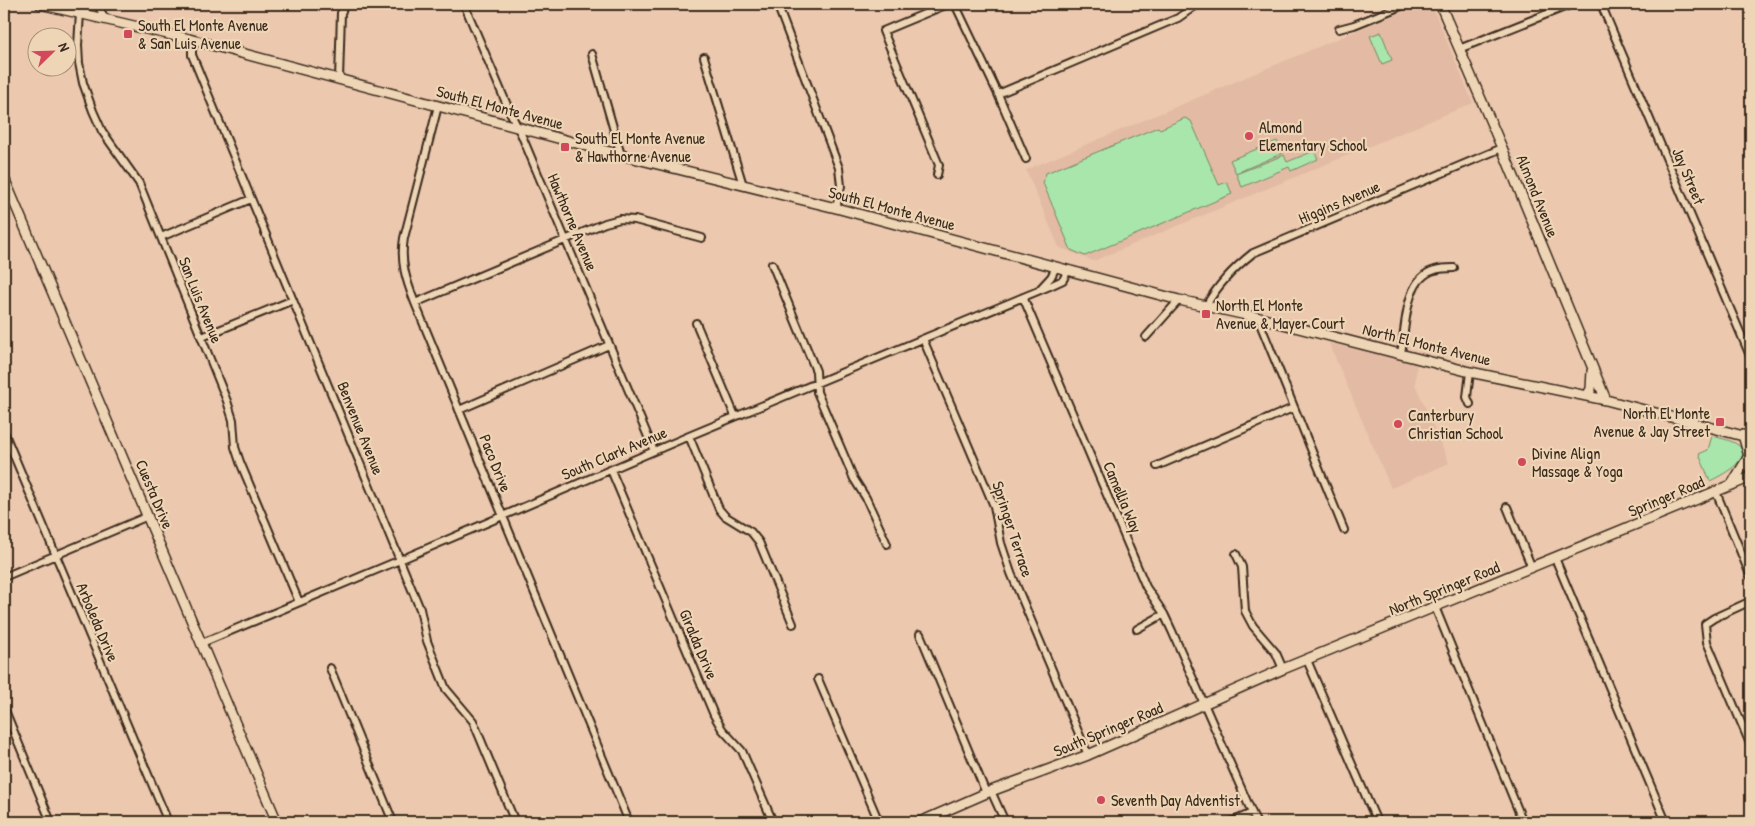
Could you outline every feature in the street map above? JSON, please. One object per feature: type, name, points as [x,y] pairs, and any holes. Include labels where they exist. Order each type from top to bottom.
[{"type":"street","name":"South El Monte Avenue","points":[[40,4],[188,39],[621,155],[836,208],[1068,270]]},
{"type":"street","points":[[98,4],[105,20]]},
{"type":"street","points":[[338,79],[341,13],[345,4]]},
{"type":"street","name":"Hawthorne Avenue","points":[[464,4],[516,127],[522,136],[654,452]]},
{"type":"street","points":[[777,4],[840,168],[840,186],[836,208]]},
{"type":"street","points":[[937,175],[939,165],[883,31],[948,4]]},
{"type":"street","points":[[955,4],[1026,158]]},
{"type":"street","points":[[998,94],[1178,18],[1198,4]]},
{"type":"street","points":[[1339,29],[1406,4]]},
{"type":"street","name":"Almond Avenue","points":[[1440,4],[1502,148],[1606,400]]},
{"type":"street","points":[[1460,50],[1572,4]]},
{"type":"street","name":"Jay Street","points":[[1601,4],[1751,358]]},
{"type":"street","name":"San Luis Avenue","points":[[80,13],[79,62],[89,101],[102,131],[139,183],[202,337],[233,420],[235,447],[240,462],[299,602]]},
{"type":"street","name":"Benvenue Avenue","points":[[188,39],[192,47],[192,55],[420,608],[427,641],[446,689],[474,721],[515,822]]},
{"type":"street","points":[[592,54],[621,155]]},
{"type":"street","points":[[704,57],[743,185]]},
{"type":"street","name":"Paco Drive","points":[[438,106],[404,238],[402,252],[403,269],[415,303],[502,516],[629,822]]},
{"type":"street","name":"Higgins Avenue","points":[[1206,306],[1214,291],[1225,278],[1254,253],[1502,148]]},
{"type":"street","name":"Cuesta Drive","points":[[4,181],[202,642],[277,822]]},
{"type":"street","points":[[161,237],[251,199]]},
{"type":"street","points":[[415,303],[605,223],[620,219],[634,220],[702,238]]},
{"type":"street","points":[[772,264],[816,371],[817,392],[854,479],[874,514],[887,544]]},
{"type":"street","name":"South Clark Avenue","points":[[1038,291],[1051,277],[1056,267]]},
{"type":"street","points":[[1401,353],[1411,294],[1418,280],[1434,270],[1454,268]]},
{"type":"street","name":"North El Monte Avenue","points":[[1068,270],[1179,300],[1260,318],[1470,372],[1606,400],[1749,435]]},
{"type":"street","name":"South Clark Avenue","points":[[202,642],[400,560],[734,416],[1038,291],[1063,280],[1068,270]]},
{"type":"street","name":"Camellia Way","points":[[1023,297],[1146,587],[1164,614],[1256,822]]},
{"type":"street","points":[[202,337],[293,300]]},
{"type":"street","points":[[1146,337],[1179,300]]},
{"type":"street","points":[[1260,318],[1261,326],[1293,408],[1344,530]]},
{"type":"street","points":[[696,323],[734,416]]},
{"type":"street","name":"Springer Terrace","points":[[923,339],[994,506],[1001,543],[1011,573],[1088,755]]},
{"type":"street","points":[[459,410],[609,345]]},
{"type":"street","points":[[1587,396],[1592,385],[1591,363]]},
{"type":"street","points":[[1470,372],[1467,397],[1470,404]]},
{"type":"street","points":[[1157,466],[1293,408]]},
{"type":"street","name":"Arboleda Drive","points":[[4,432],[165,821]]},
{"type":"street","points":[[1731,485],[1749,456],[1749,435]]},
{"type":"street","points":[[689,436],[720,510],[725,516],[751,532],[759,542],[793,624]]},
{"type":"street","name":"Giralda Drive","points":[[611,470],[714,715],[722,729],[742,751],[773,822]]},
{"type":"street","name":"Springer Road","points":[[1592,543],[1751,477]]},
{"type":"street","points":[[1716,492],[1751,577]]},
{"type":"street","points":[[1507,507],[1532,568]]},
{"type":"street","points":[[4,577],[148,516]]},
{"type":"street","name":"North Springer Road","points":[[1307,660],[1592,543]]},
{"type":"street","points":[[1236,554],[1242,567],[1244,611],[1253,626],[1276,653],[1284,669]]},
{"type":"street","points":[[1556,558],[1666,822]]},
{"type":"street","points":[[1751,601],[1705,624],[1707,642],[1751,746]]},
{"type":"street","points":[[1435,607],[1523,822]]},
{"type":"street","points":[[1137,629],[1164,614]]},
{"type":"street","points":[[920,634],[988,792],[1004,822]]},
{"type":"street","points":[[1307,660],[1377,822]]},
{"type":"street","name":"South Springer Road","points":[[920,822],[988,792],[1088,755],[1307,660]]},
{"type":"street","points":[[330,668],[393,822]]},
{"type":"street","points":[[818,679],[879,822]]},
{"type":"street","points":[[4,708],[51,822]]},
{"type":"street","points":[[1231,822],[1252,813]]},
{"type":"shaded area","name":"Almond Elementary School","points":[[1420,4],[1431,4],[1473,103],[1093,261],[1059,247],[1026,170]]},
{"type":"shaded area","name":"Canterbury Christian School","points":[[1329,343],[1417,362],[1415,384],[1449,463],[1391,488]]},
{"type":"green space","points":[[1381,32],[1392,60],[1382,64],[1370,36]]},
{"type":"green space","points":[[1185,118],[1191,121],[1219,185],[1227,182],[1232,194],[1085,256],[1071,250],[1043,183],[1046,173],[1158,127],[1160,129]]},
{"type":"green space","points":[[1277,141],[1283,153],[1236,173],[1230,160]]},
{"type":"green space","points":[[1314,151],[1318,159],[1291,171],[1289,167],[1242,187],[1236,174],[1284,155],[1287,162]]},
{"type":"green space","points":[[1712,436],[1729,440],[1738,445],[1742,450],[1742,456],[1734,466],[1710,481],[1699,454],[1708,450]]},
{"type":"place","name":"South El Monte Avenue & San Luis Avenue","points":[[128,34]]},
{"type":"place","name":"Almond Elementary School","points":[[1249,136]]},
{"type":"place","name":"South El Monte Avenue & Hawthorne Avenue","points":[[565,147]]},
{"type":"place","name":"North El Monte Avenue & Mayer Court","points":[[1206,314]]},
{"type":"place","name":"North El Monte Avenue & Jay Street","points":[[1720,422]]},
{"type":"place","name":"Canterbury Christian School","points":[[1398,424]]},
{"type":"place","name":"Divine Align Massage & Yoga","points":[[1522,462]]},
{"type":"place","name":"Seventh Day Adventist","points":[[1101,800]]}]
